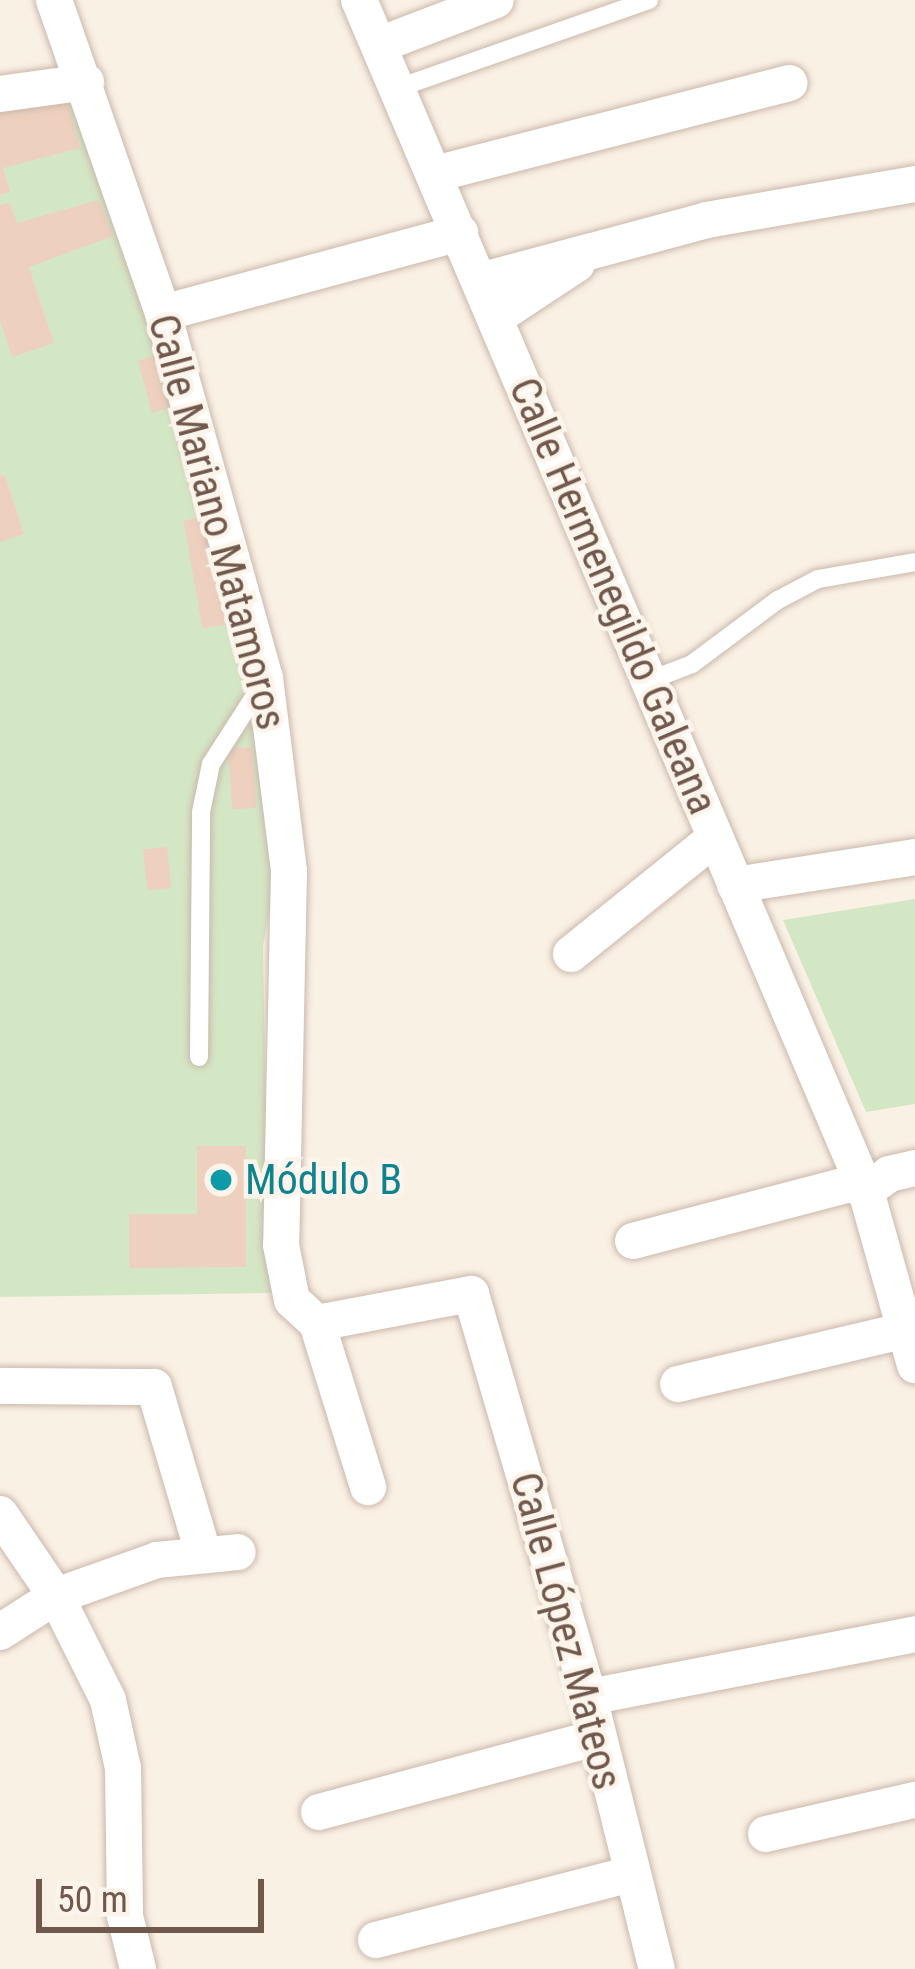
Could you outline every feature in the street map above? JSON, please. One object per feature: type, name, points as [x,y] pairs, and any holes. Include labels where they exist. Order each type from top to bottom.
[{"type":"street","name":"Calle Mariano Matamoros","points":[[54,0],[163,313],[266,678],[289,872],[281,1245],[292,1300],[317,1323],[368,1487]]},
{"type":"street","name":"Calle Hermenegildo Galeana","points":[[359,0],[904,1278],[911,1347]]},
{"type":"street","points":[[379,45],[496,0]]},
{"type":"street","points":[[0,94],[86,82]]},
{"type":"street","points":[[434,174],[789,83]]},
{"type":"street","points":[[480,281],[724,216],[915,184]]},
{"type":"street","points":[[163,313],[460,233]]},
{"type":"street","points":[[496,317],[589,254]]},
{"type":"street","points":[[572,954],[715,838]]},
{"type":"street","points":[[735,885],[915,857]]},
{"type":"street","points":[[634,1240],[851,1184],[866,1191],[890,1174],[915,1168]]},
{"type":"street","name":"Calle López Mateos","points":[[317,1323],[471,1294],[589,1697],[657,1969]]},
{"type":"street","points":[[678,1384],[911,1347]]},
{"type":"street","points":[[0,1386],[154,1387],[220,1552],[157,1560],[56,1596],[0,1632]]},
{"type":"street","points":[[0,1514],[56,1596],[108,1700],[123,1768],[125,1916],[138,1969]]},
{"type":"street","points":[[589,1697],[915,1634]]},
{"type":"street","points":[[319,1812],[598,1737]]},
{"type":"street","points":[[766,1834],[915,1800]]},
{"type":"street","points":[[376,1940],[631,1874]]},
{"type":"lane","points":[[398,88],[649,0]]},
{"type":"lane","points":[[648,681],[692,664],[778,600],[818,579],[915,562]]},
{"type":"lane","points":[[199,1058],[201,812],[212,764],[266,678]]},
{"type":"green space","points":[[88,94],[231,575],[280,855],[263,946],[268,1250],[276,1293],[0,1297],[0,107]]},
{"type":"green space","points":[[915,899],[915,1104],[866,1112],[783,920]]},
{"type":"building","points":[[66,98],[80,148],[3,168],[10,192],[0,195],[0,107]]},
{"type":"building","points":[[99,200],[113,236],[29,267],[54,343],[12,357],[0,321],[0,205],[10,203],[17,223]]},
{"type":"building","points":[[166,353],[180,405],[152,413],[138,361]]},
{"type":"building","points":[[5,475],[24,534],[0,542],[0,476]]},
{"type":"building","points":[[214,515],[233,623],[203,629],[183,520]]},
{"type":"building","points":[[252,747],[256,808],[232,810],[228,749]]},
{"type":"building","points":[[167,847],[171,888],[147,890],[143,850]]},
{"type":"building","name":"Módulo B","points":[[197,1146],[246,1146],[246,1267],[129,1268],[129,1214],[197,1214]]},
{"type":"place","name":"Módulo B","points":[[221,1180]]}]
